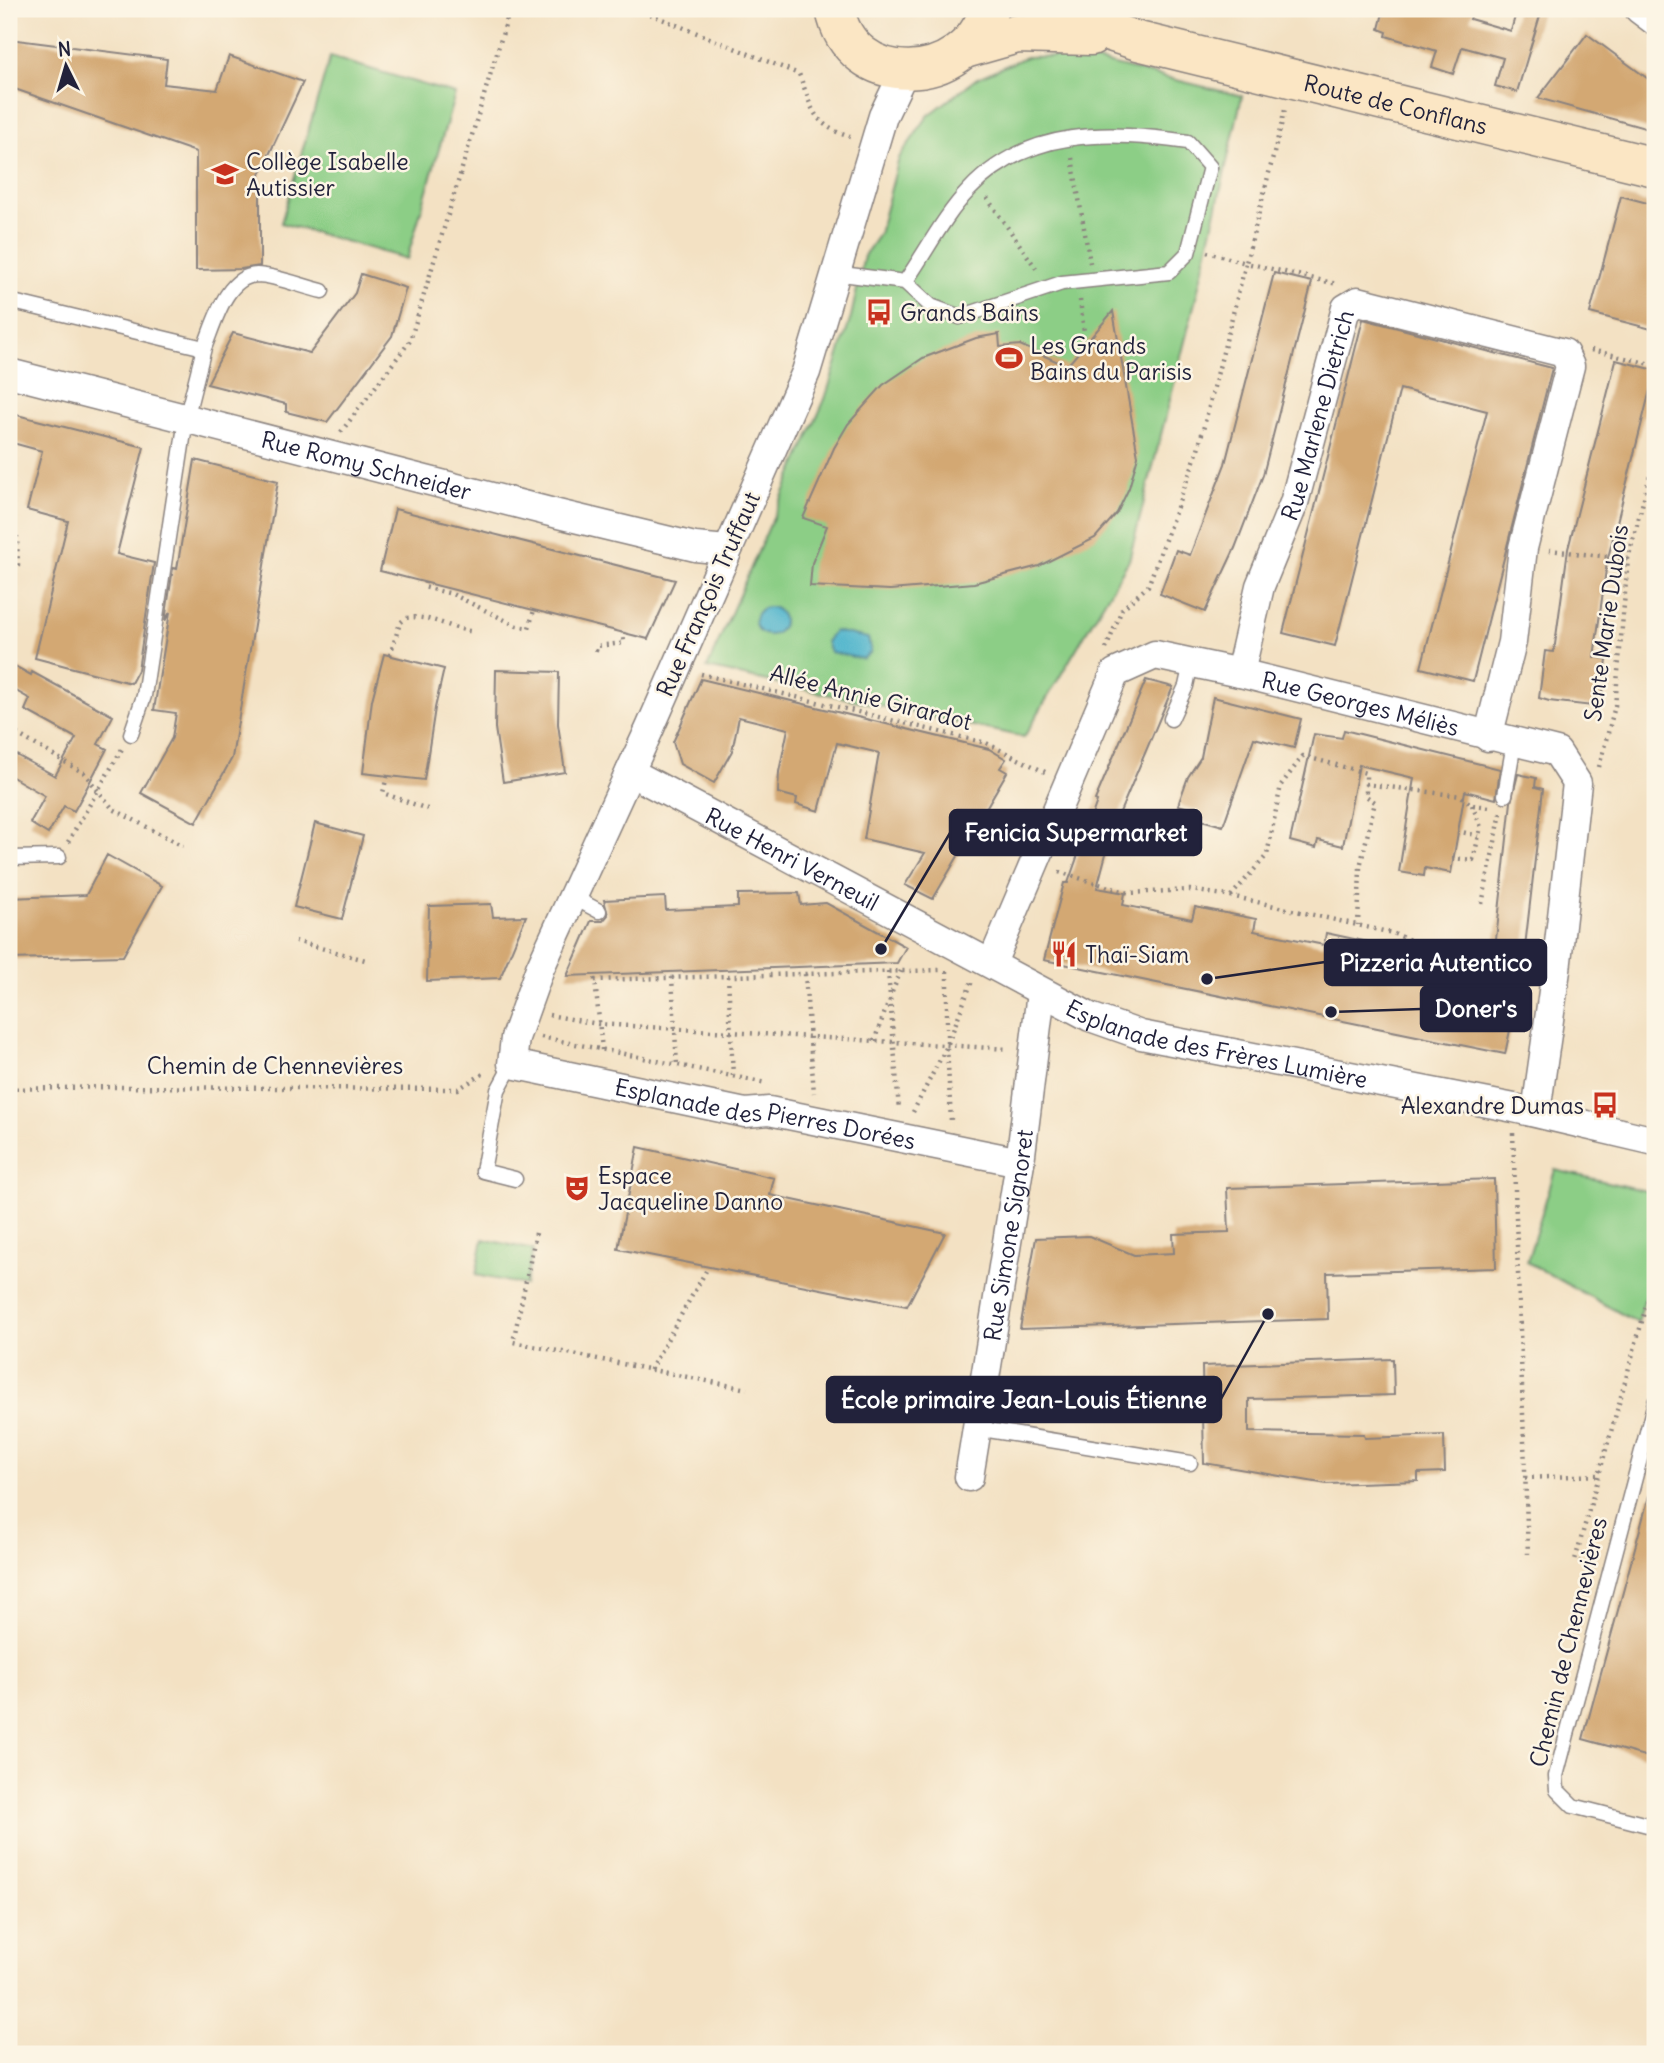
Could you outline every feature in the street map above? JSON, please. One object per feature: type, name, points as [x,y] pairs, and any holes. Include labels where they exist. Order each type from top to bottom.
[{"type":"main road","points":[[968,48],[984,26],[989,9]]},
{"type":"main road","name":"Route de Conflans","points":[[1049,9],[1070,19],[1138,41],[1655,167]]},
{"type":"main road","points":[[834,11],[845,33],[858,49],[890,66]]},
{"type":"main road","name":"Route de Conflans","points":[[890,66],[939,65],[968,48],[1017,34],[1062,33],[1138,41]]},
{"type":"street","points":[[1639,9],[1655,21]]},
{"type":"street","points":[[883,116],[890,66]]},
{"type":"street","name":"Rue François Truffaut","points":[[514,1051],[540,968],[571,896],[631,772],[806,372],[883,116]]},
{"type":"street","name":"Rue Marlene Dietrich","points":[[1240,673],[1260,586],[1294,503],[1346,308],[1358,301],[1564,353],[1567,358]]},
{"type":"street","points":[[1501,740],[1523,548],[1570,366],[1567,358]]},
{"type":"street","name":"Rue Romy Schneider","points":[[9,373],[558,514],[695,547],[727,550]]},
{"type":"street","name":"Rue Georges Méliès","points":[[984,969],[1033,864],[1115,673],[1155,655],[1240,673],[1557,752],[1577,783]]},
{"type":"street","name":"Rue Henri Verneuil","points":[[631,772],[984,969]]},
{"type":"street","points":[[1525,1117],[1556,970],[1577,783]]},
{"type":"street","name":"Esplanade des Frères Lumière","points":[[984,969],[1090,1017],[1141,1035],[1525,1117],[1655,1141]]},
{"type":"street","name":"Rue Simone Signoret","points":[[969,1477],[1020,1162],[1041,993]]},
{"type":"street","name":"Esplanade des Pierres Dorées","points":[[514,1051],[745,1113],[769,1111],[1020,1162]]},
{"type":"lane","points":[[834,274],[905,282],[931,306],[960,317],[1050,287],[1168,272],[1189,248],[1210,167],[1188,142],[1128,133],[1069,138],[1028,148],[998,165],[969,190],[905,282]]},
{"type":"lane","points":[[131,734],[144,696],[186,419],[204,348],[227,294],[242,280],[256,275],[322,291]]},
{"type":"lane","points":[[9,301],[204,348]]},
{"type":"lane","points":[[1171,719],[1186,686],[1191,663]]},
{"type":"lane","points":[[1501,740],[1505,795]]},
{"type":"lane","points":[[9,858],[59,857]]},
{"type":"lane","points":[[571,896],[599,911]]},
{"type":"lane","points":[[514,1051],[498,1090],[483,1171],[515,1179]]},
{"type":"lane","name":"Chemin de Chennevières","points":[[1655,1402],[1649,1449],[1608,1570],[1556,1776],[1557,1790],[1573,1805],[1655,1827]]},
{"type":"lane","points":[[976,1428],[1190,1463]]},
{"type":"path","points":[[326,453],[410,341],[510,9]]},
{"type":"path","points":[[637,9],[799,74],[815,114],[826,129],[852,138],[865,111],[883,116]]},
{"type":"path","points":[[1102,658],[1122,609],[1148,586],[1197,453],[1286,107]]},
{"type":"path","points":[[1069,138],[1094,280]]},
{"type":"path","points":[[977,183],[1015,242],[1050,287],[1080,298],[1084,332]]},
{"type":"path","points":[[1189,248],[1336,283],[1353,303]]},
{"type":"path","points":[[1567,358],[1581,348],[1655,365]]},
{"type":"path","name":"Sente Marie Dubois","points":[[1577,783],[1598,772],[1615,706],[1628,559],[1655,456]]},
{"type":"path","points":[[9,576],[18,565],[17,536]]},
{"type":"path","points":[[1523,548],[1628,559]]},
{"type":"path","points":[[425,582],[424,587],[452,594],[517,626],[529,628],[534,610]]},
{"type":"path","points":[[390,655],[400,623],[407,618],[440,621],[457,629],[470,631]]},
{"type":"path","points":[[596,652],[597,646],[624,643],[623,632]]},
{"type":"path","name":"Allée Annie Girardot","points":[[676,668],[986,743],[1052,776]]},
{"type":"path","points":[[9,722],[17,734],[84,773],[113,809],[183,846]]},
{"type":"path","points":[[59,857],[131,734]]},
{"type":"path","points":[[1231,896],[1267,855],[1281,785],[1303,756],[1366,773],[1366,796],[1375,802],[1360,867],[1358,925]]},
{"type":"path","points":[[387,776],[383,793],[430,810]]},
{"type":"path","points":[[1365,784],[1461,796],[1472,805],[1481,827],[1473,860],[1452,858]]},
{"type":"path","points":[[1472,805],[1502,809],[1482,904]]},
{"type":"path","points":[[1457,831],[1479,836]]},
{"type":"path","points":[[1033,864],[1129,893],[1190,890],[1231,896],[1392,933],[1449,955],[1556,970]]},
{"type":"path","points":[[295,941],[369,961]]},
{"type":"path","points":[[949,968],[947,1046],[951,1121]]},
{"type":"path","points":[[602,1050],[595,980],[949,968],[961,972]]},
{"type":"path","points":[[913,1112],[984,969]]},
{"type":"path","points":[[888,971],[899,1110]]},
{"type":"path","points":[[874,1041],[901,971]]},
{"type":"path","points":[[805,974],[814,1093]]},
{"type":"path","points":[[728,976],[733,1076]]},
{"type":"path","points":[[671,977],[677,1027],[677,1066]]},
{"type":"path","points":[[543,1013],[598,1024],[1034,1050]]},
{"type":"path","name":"Chemin de Chennevières","points":[[9,1089],[458,1089],[489,1071],[495,1048],[514,1051]]},
{"type":"path","points":[[1525,1117],[1525,1478],[1528,1554]]},
{"type":"path","points":[[536,1233],[513,1342],[747,1390]]},
{"type":"path","points":[[650,1370],[706,1272]]},
{"type":"path","points":[[1608,1570],[1574,1560],[1655,1275]]},
{"type":"path","points":[[1525,1478],[1600,1475]]},
{"type":"green space","name":"Les Grands Bains du Parisis","points":[[1077,56],[1242,96],[1197,294],[1129,560],[1024,737],[707,668],[825,399],[851,317],[864,256],[879,234],[899,158],[928,116],[977,78],[1026,57]]},
{"type":"green space","points":[[330,57],[455,94],[407,259],[281,223]]},
{"type":"green space","points":[[1555,1170],[1655,1193],[1655,1261],[1638,1323],[1527,1262]]},
{"type":"green space","points":[[483,1239],[533,1250],[525,1285],[476,1275]]},
{"type":"water","points":[[769,607],[779,611],[783,621],[779,631],[769,635],[759,631],[755,621],[759,611]]},
{"type":"water","points":[[834,631],[868,638],[871,652],[863,659],[830,652],[826,642]]},
{"type":"building","points":[[1384,9],[1474,9],[1470,19],[1511,31],[1517,9],[1542,9],[1517,92],[1495,86],[1503,58],[1462,47],[1453,74],[1432,67],[1437,51],[1386,36],[1387,32],[1379,29]]},
{"type":"building","points":[[1587,34],[1655,84],[1655,131],[1538,98]]},
{"type":"building","points":[[9,39],[167,59],[164,84],[217,90],[229,56],[303,82],[260,174],[260,266],[196,270],[196,152],[9,87]]},
{"type":"building","points":[[1621,196],[1655,205],[1655,330],[1590,313]]},
{"type":"building","points":[[1274,273],[1312,282],[1263,475],[1235,548],[1205,612],[1160,594],[1176,550],[1190,555],[1225,464]]},
{"type":"building","points":[[361,274],[406,288],[392,336],[327,422],[286,412],[286,404],[207,384],[233,333],[310,353],[355,293]]},
{"type":"building","points":[[1113,311],[1138,456],[1129,488],[1117,513],[1095,538],[1039,566],[974,583],[890,590],[810,586],[812,563],[827,526],[803,518],[834,448],[848,424],[883,385],[923,358],[976,338],[999,334],[1000,347],[1020,345],[1067,366]]},
{"type":"building","points":[[1363,319],[1552,368],[1473,681],[1421,668],[1487,411],[1400,389],[1335,646],[1283,633]]},
{"type":"building","points":[[1616,360],[1655,370],[1607,562],[1594,657],[1607,659],[1601,707],[1549,701],[1539,698],[1545,651],[1554,652],[1568,549]]},
{"type":"building","points":[[9,413],[144,447],[117,554],[154,563],[138,670],[131,683],[35,658],[68,521],[27,510],[42,451],[9,442]]},
{"type":"building","points":[[195,460],[278,481],[232,758],[196,823],[141,793],[172,738],[176,713],[154,710],[170,612],[165,621],[173,568],[177,569]]},
{"type":"building","points":[[395,509],[675,580],[648,639],[380,571]]},
{"type":"building","points":[[384,654],[444,669],[424,780],[363,773],[372,700]]},
{"type":"building","points":[[9,663],[31,675],[32,672],[113,716],[98,744],[107,749],[84,793],[74,811],[64,806],[48,834],[30,823],[45,796],[9,775],[9,751],[55,776],[76,738],[25,710],[30,699],[9,687]]},
{"type":"building","points":[[496,670],[559,672],[558,724],[565,772],[503,782],[495,728]]},
{"type":"building","points":[[701,679],[989,749],[1006,759],[1000,768],[1007,772],[933,899],[905,885],[925,853],[864,839],[879,753],[837,743],[819,811],[796,804],[797,798],[778,793],[779,772],[788,729],[739,717],[732,751],[714,783],[680,764],[673,742]]},
{"type":"building","points":[[1146,680],[1173,687],[1112,831],[1097,888],[1125,893],[1123,905],[1192,919],[1195,907],[1256,919],[1254,931],[1324,945],[1326,933],[1387,946],[1385,958],[1456,973],[1459,960],[1493,967],[1511,802],[1518,774],[1536,778],[1535,787],[1543,789],[1522,973],[1505,1054],[1044,960],[1064,883],[1068,883],[1097,801],[1095,800]]},
{"type":"building","points":[[1213,697],[1301,719],[1294,748],[1254,738],[1223,826],[1198,819],[1200,811],[1178,805],[1188,777],[1201,757]]},
{"type":"building","points":[[1344,730],[1500,769],[1496,799],[1465,791],[1451,873],[1425,868],[1424,876],[1399,872],[1414,778],[1359,765],[1343,846],[1318,840],[1316,848],[1290,841],[1314,734],[1342,738]]},
{"type":"building","points":[[315,823],[363,836],[342,919],[294,907]]},
{"type":"building","points":[[107,855],[162,886],[123,956],[9,959],[9,898],[86,895]]},
{"type":"building","points":[[799,893],[801,905],[826,903],[906,947],[897,963],[567,976],[591,921],[603,921],[608,915],[604,900],[665,897],[666,910],[738,907],[738,894]]},
{"type":"building","points":[[491,904],[493,917],[526,916],[500,978],[427,981],[429,906]]},
{"type":"building","points":[[638,1147],[774,1178],[770,1195],[945,1233],[907,1306],[618,1249]]},
{"type":"building","points":[[1494,1179],[1496,1268],[1327,1273],[1328,1319],[1020,1329],[1036,1238],[1089,1236],[1134,1255],[1174,1253],[1173,1234],[1229,1232],[1227,1188]]},
{"type":"building","points":[[1393,1359],[1394,1395],[1249,1399],[1249,1432],[1364,1434],[1365,1438],[1444,1435],[1445,1472],[1418,1473],[1418,1481],[1327,1484],[1204,1463],[1202,1366]]},
{"type":"building","points":[[1649,1496],[1655,1497],[1655,1759],[1583,1739]]},
{"type":"place","name":"Collège Isabelle Autissier","points":[[225,174]]},
{"type":"place","name":"Grands Bains","points":[[879,312]]},
{"type":"place","name":"Les Grands Bains du Parisis","points":[[1009,358]]},
{"type":"place","name":"Fenicia Supermarket","points":[[881,949]]},
{"type":"place","name":"Thaï-Siam","points":[[1064,954]]},
{"type":"place","name":"Pizzeria Autentico","points":[[1207,979]]},
{"type":"place","name":"Doner's","points":[[1331,1012]]},
{"type":"place","name":"Alexandre Dumas","points":[[1605,1105]]},
{"type":"place","name":"Espace Jacqueline Danno","points":[[577,1188]]},
{"type":"place","name":"École primaire Jean-Louis Étienne","points":[[1268,1314]]}]
